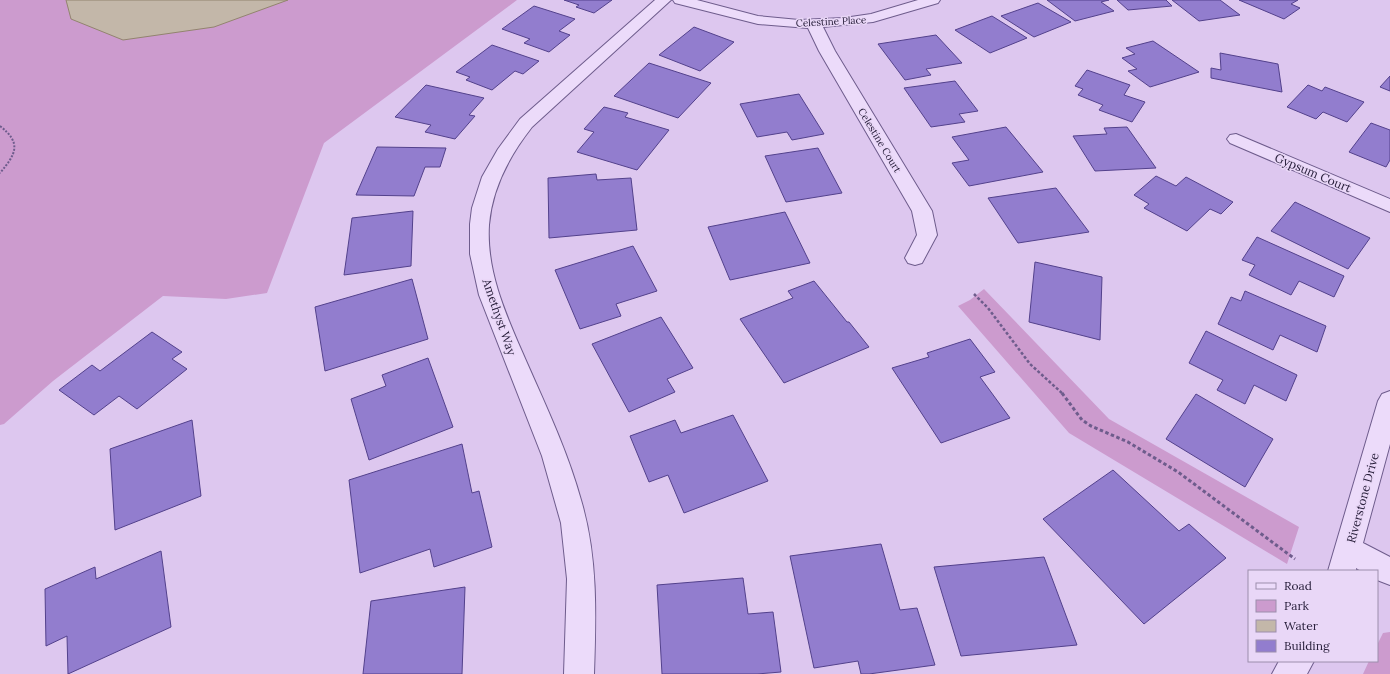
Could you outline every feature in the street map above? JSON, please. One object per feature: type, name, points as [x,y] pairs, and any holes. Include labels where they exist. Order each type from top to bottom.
[{"type":"street","name":"Amethyst Way","points":[[579,674],[581,607],[580,570],[574,524],[564,488],[548,442],[494,309],[480,257],[480,222],[484,199],[490,180],[501,156],[513,138],[526,123],[664,0]]},
{"type":"street","name":"Celestine Place","points":[[680,0],[758,20],[795,24],[814,24],[873,18],[933,0]]},
{"type":"street","name":"Celestine Court","points":[[814,24],[827,50],[922,211],[927,236],[915,258]]},
{"type":"street","name":"Gypsum Court","points":[[1236,139],[1390,206]]},
{"type":"street","name":"Riverstone Drive","points":[[1346,560],[1390,400]]},
{"type":"street","points":[[1346,560],[1390,572]]},
{"type":"street","points":[[1286,674],[1298,662]]},
{"type":"path","points":[[0,126],[13,137],[16,146],[14,153],[0,172]]},
{"type":"path","points":[[974,294],[988,308],[1030,364],[1059,389],[1082,420],[1091,426],[1128,442],[1172,468],[1295,559]]},
{"type":"green space","points":[[0,0],[517,0],[324,143],[267,293],[226,299],[163,296],[53,381],[4,424],[0,425]]},
{"type":"green space","points":[[984,289],[1109,419],[1299,527],[1287,564],[1069,433],[958,306],[970,300]]},
{"type":"green space","points":[[1390,632],[1390,674],[1363,674],[1369,662],[1378,662],[1378,643],[1383,633]]},
{"type":"water","points":[[66,0],[288,0],[214,27],[123,40],[71,19]]},
{"type":"building","points":[[564,0],[612,0],[594,13],[576,7],[579,5]]},
{"type":"building","points":[[1047,0],[1109,0],[1101,2],[1114,11],[1075,21]]},
{"type":"building","points":[[1117,0],[1166,0],[1172,6],[1128,10]]},
{"type":"building","points":[[1172,0],[1220,0],[1240,15],[1199,21]]},
{"type":"building","points":[[1239,0],[1298,0],[1291,4],[1300,8],[1284,19]]},
{"type":"building","points":[[1038,3],[1071,22],[1034,37],[1001,16]]},
{"type":"building","points":[[534,6],[575,19],[559,31],[570,35],[549,52],[524,43],[530,39],[502,29]]},
{"type":"building","points":[[992,16],[1027,38],[990,53],[955,30]]},
{"type":"building","points":[[694,27],[734,42],[700,71],[659,55]]},
{"type":"building","points":[[936,35],[962,63],[926,69],[931,75],[905,80],[878,44]]},
{"type":"building","points":[[1153,41],[1199,72],[1150,87],[1128,71],[1137,69],[1122,58],[1135,54],[1126,48]]},
{"type":"building","points":[[492,45],[539,61],[523,74],[515,71],[492,90],[466,80],[470,77],[456,72]]},
{"type":"building","points":[[1220,53],[1278,64],[1282,92],[1211,78],[1211,68],[1221,70]]},
{"type":"building","points":[[649,63],[711,83],[678,118],[614,96]]},
{"type":"building","points":[[1087,70],[1130,85],[1124,95],[1145,102],[1132,122],[1099,110],[1103,105],[1078,95],[1083,89],[1075,86]]},
{"type":"building","points":[[1390,76],[1390,91],[1380,87]]},
{"type":"building","points":[[955,81],[978,111],[959,114],[965,122],[931,127],[904,88]]},
{"type":"building","points":[[426,85],[484,98],[469,115],[475,116],[455,139],[425,132],[431,125],[395,117]]},
{"type":"building","points":[[1308,85],[1322,91],[1325,87],[1364,102],[1347,122],[1323,112],[1316,119],[1287,107]]},
{"type":"building","points":[[799,94],[824,134],[792,140],[787,132],[757,137],[740,104]]},
{"type":"building","points":[[604,107],[628,113],[625,117],[669,130],[637,170],[577,152],[594,132],[584,129]]},
{"type":"building","points":[[1371,123],[1390,130],[1390,160],[1386,167],[1349,152]]},
{"type":"building","points":[[1006,127],[1043,172],[969,186],[952,163],[969,160],[952,137]]},
{"type":"building","points":[[1127,127],[1156,168],[1095,171],[1073,136],[1107,134],[1104,128]]},
{"type":"building","points":[[377,147],[446,148],[440,167],[425,167],[414,196],[356,195]]},
{"type":"building","points":[[818,148],[842,193],[786,202],[765,156]]},
{"type":"building","points":[[596,174],[597,180],[631,178],[637,230],[549,238],[548,178]]},
{"type":"building","points":[[1156,176],[1176,186],[1186,177],[1233,202],[1221,214],[1210,209],[1187,231],[1144,208],[1149,204],[1134,195]]},
{"type":"building","points":[[1056,188],[1089,232],[1018,243],[988,198]]},
{"type":"building","points":[[1295,202],[1370,238],[1348,269],[1271,231]]},
{"type":"building","points":[[413,211],[411,266],[344,275],[352,218]]},
{"type":"building","points":[[785,212],[810,263],[730,280],[708,227]]},
{"type":"building","points":[[1257,237],[1344,276],[1334,297],[1299,281],[1291,295],[1249,275],[1255,265],[1242,260]]},
{"type":"building","points":[[633,246],[657,291],[616,304],[621,316],[580,329],[555,270]]},
{"type":"building","points":[[1035,262],[1102,277],[1100,340],[1029,322]]},
{"type":"building","points":[[412,279],[428,339],[325,371],[315,307]]},
{"type":"building","points":[[814,281],[869,347],[784,383],[740,319],[793,298],[788,291]]},
{"type":"building","points":[[1245,291],[1326,326],[1317,352],[1280,335],[1273,350],[1218,324],[1231,297],[1241,301]]},
{"type":"building","points":[[661,317],[693,368],[667,379],[675,392],[629,412],[592,344]]},
{"type":"building","points":[[1206,331],[1297,375],[1286,401],[1254,385],[1245,404],[1217,390],[1223,380],[1189,363]]},
{"type":"building","points":[[152,332],[182,352],[172,359],[187,369],[137,409],[119,396],[94,415],[59,390],[92,365],[100,371]]},
{"type":"building","points":[[970,339],[995,372],[980,377],[1010,418],[941,443],[892,368],[929,357],[927,353]]},
{"type":"building","points":[[428,358],[453,427],[369,460],[351,399],[386,386],[382,375]]},
{"type":"building","points":[[1196,394],[1273,439],[1245,487],[1166,439]]},
{"type":"building","points":[[733,415],[768,481],[684,513],[668,475],[649,482],[630,436],[675,420],[681,433]]},
{"type":"building","points":[[192,420],[201,496],[115,530],[110,449]]},
{"type":"building","points":[[462,444],[472,493],[479,491],[492,547],[434,567],[430,549],[360,573],[349,480]]},
{"type":"building","points":[[1113,470],[1179,531],[1189,524],[1226,558],[1144,624],[1043,519]]},
{"type":"building","points":[[881,544],[900,610],[917,608],[935,665],[869,674],[861,674],[858,661],[814,668],[790,556]]},
{"type":"building","points":[[161,551],[171,627],[68,674],[67,636],[46,646],[45,589],[95,567],[96,579]]},
{"type":"building","points":[[1044,557],[1077,645],[961,656],[934,567]]},
{"type":"building","points":[[743,578],[748,614],[773,612],[781,672],[757,674],[662,674],[657,585]]},
{"type":"building","points":[[465,587],[462,674],[363,674],[371,601]]}]
